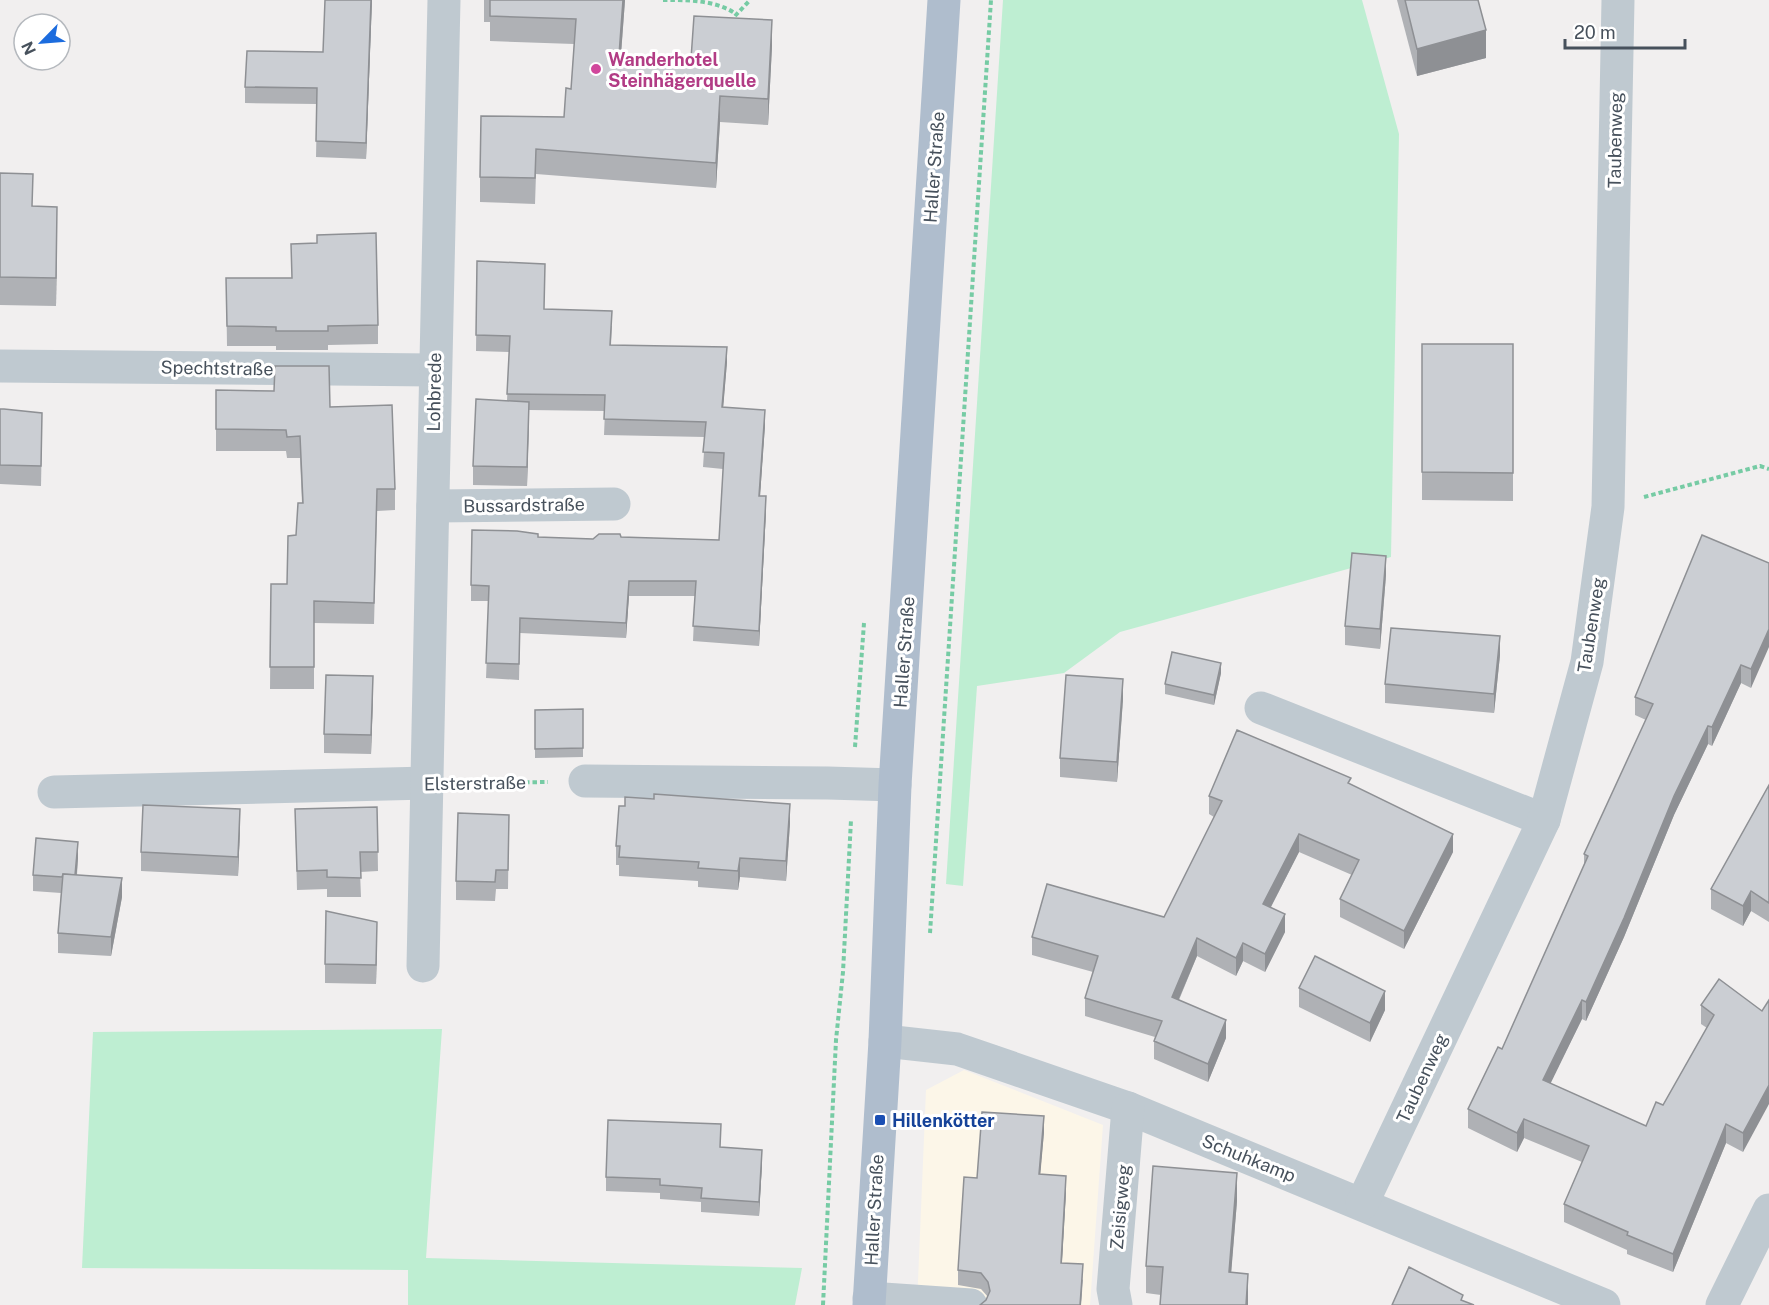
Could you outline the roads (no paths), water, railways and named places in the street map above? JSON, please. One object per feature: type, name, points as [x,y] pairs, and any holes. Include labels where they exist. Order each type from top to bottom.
[{"type":"main road","name":"Haller Straße","points":[[869,1301],[885,1041],[896,786],[944,0]]},
{"type":"street","name":"Lohbrede","points":[[423,966],[434,370],[444,0]]},
{"type":"street","name":"Taubenweg","points":[[1362,1204],[1544,820],[1587,662],[1608,507],[1618,0]]},
{"type":"street","name":"Spechtstraße","points":[[0,366],[434,370]]},
{"type":"street","name":"Bussardstraße","points":[[433,506],[614,504]]},
{"type":"street","points":[[1261,708],[1544,820]]},
{"type":"street","points":[[585,782],[828,783],[896,786]]},
{"type":"street","name":"Elsterstraße","points":[[54,792],[428,783]]},
{"type":"street","name":"Schuhkamp","points":[[885,1041],[957,1049],[1128,1108],[1604,1305]]},
{"type":"street","name":"Zeisigweg","points":[[1116,1305],[1113,1289],[1128,1108]]},
{"type":"street","points":[[1722,1305],[1769,1210]]},
{"type":"street","points":[[869,1301],[971,1305]]},
{"type":"place","name":"Wanderhotel Steinhägerquelle","points":[[596,69]]},
{"type":"place","name":"Hillenkötter","points":[[880,1120]]}]
